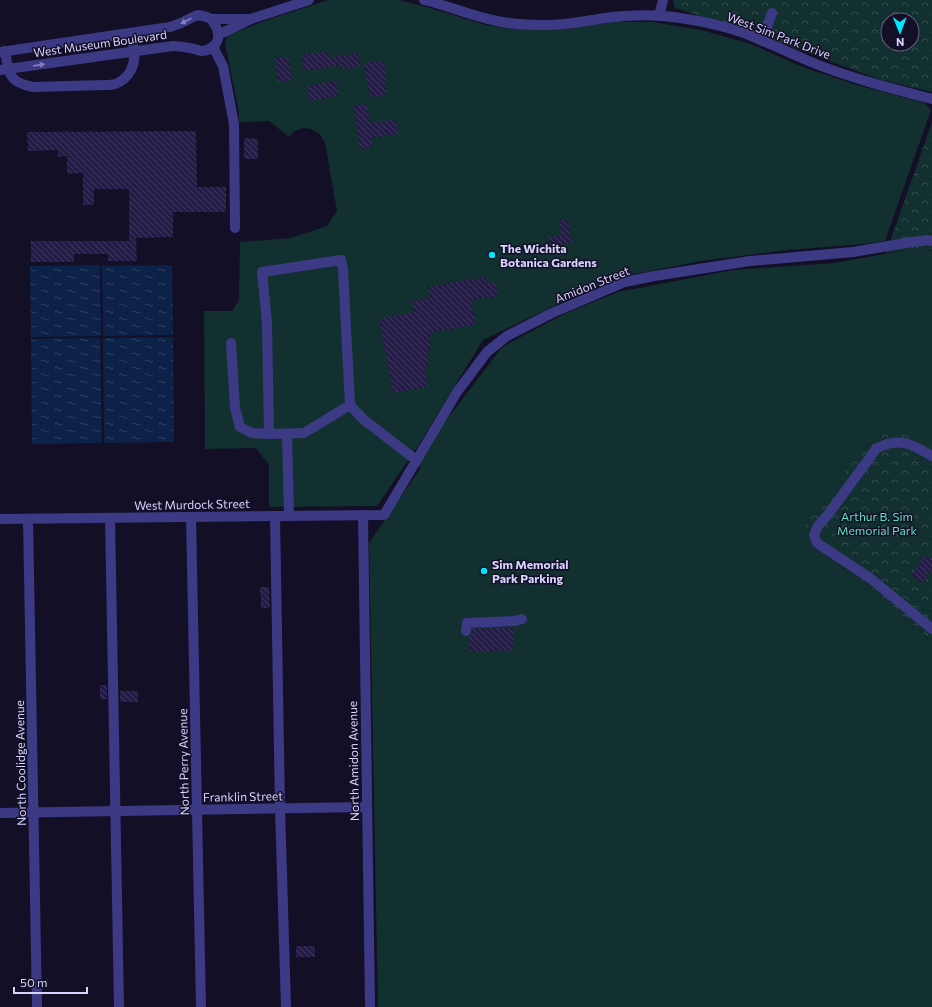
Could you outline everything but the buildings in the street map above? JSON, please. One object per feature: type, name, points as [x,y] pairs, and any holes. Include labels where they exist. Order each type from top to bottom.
[{"type":"street","points":[[218,35],[252,19],[309,0]]},
{"type":"street","name":"West Sim Park Drive","points":[[424,0],[498,22],[523,25],[560,25],[620,16],[659,16],[720,26],[744,33],[847,75],[932,99]]},
{"type":"street","points":[[659,16],[663,0]]},
{"type":"street","points":[[762,41],[772,13]]},
{"type":"street","name":"West Museum Boulevard","points":[[3,52],[170,27],[198,15],[211,19],[252,19]]},
{"type":"street","points":[[211,19],[217,27],[217,43],[213,47],[223,66],[234,124],[235,228]]},
{"type":"street","points":[[3,52],[4,70],[16,81],[33,87],[115,84],[124,79],[134,64],[134,52],[130,33]]},
{"type":"street","name":"West Museum Boulevard","points":[[4,70],[173,46],[202,50],[207,50],[213,47]]},
{"type":"street","name":"Amidon Street","points":[[384,515],[457,392],[488,352],[507,336],[552,313],[625,282],[654,276],[743,262],[853,252],[906,243],[932,241]]},
{"type":"street","points":[[269,434],[267,323],[262,272],[341,260],[344,269],[350,405],[363,419],[416,460]]},
{"type":"street","points":[[231,343],[235,408],[240,427],[252,433],[304,433],[350,405]]},
{"type":"street","points":[[287,434],[289,516]]},
{"type":"street","points":[[932,456],[907,443],[894,442],[884,444],[876,449],[818,526],[814,535],[817,543],[870,578],[932,629]]},
{"type":"street","name":"West Murdock Street","points":[[0,519],[384,515]]},
{"type":"street","points":[[275,516],[280,808],[286,1007]]},
{"type":"street","name":"North Amidon Avenue","points":[[363,516],[370,1007]]},
{"type":"street","name":"North Perry Avenue","points":[[191,517],[201,1007]]},
{"type":"street","points":[[110,518],[119,1007]]},
{"type":"street","name":"North Coolidge Avenue","points":[[28,519],[37,1007]]},
{"type":"street","points":[[466,631],[467,623],[515,621],[522,619]]},
{"type":"street","name":"Franklin Street","points":[[0,813],[367,807]]},
{"type":"green space","name":"The Wichita Botanica Gardens","points":[[328,0],[399,0],[486,25],[516,29],[568,29],[618,22],[653,22],[701,30],[751,44],[800,66],[857,85],[925,103],[931,110],[885,241],[788,250],[701,261],[619,277],[606,281],[483,340],[418,446],[377,506],[269,507],[269,465],[256,448],[205,449],[204,311],[232,311],[239,300],[240,242],[291,238],[327,226],[337,211],[325,143],[320,134],[311,129],[303,128],[295,131],[289,137],[269,121],[239,122],[239,113],[225,43],[228,35],[267,20]]},
{"type":"green space","points":[[673,0],[932,0],[932,92],[881,80],[767,38],[675,8]]},
{"type":"green space","points":[[932,122],[932,251],[917,248],[886,253]]},
{"type":"green space","points":[[917,248],[932,251],[932,440],[917,435],[883,435],[863,449],[826,556],[859,578],[932,641],[932,1007],[378,1007],[369,543],[420,469],[416,460],[502,347],[566,313],[618,292],[733,270],[835,263]]},
{"type":"green space","name":"Arthur B. Sim Memorial Park","points":[[883,435],[917,435],[932,440],[932,641],[859,578],[811,545],[805,524],[863,449]]},
{"type":"water","points":[[100,265],[101,336],[31,337],[30,266]]},
{"type":"water","points":[[172,265],[173,335],[103,336],[102,266]]},
{"type":"water","points":[[173,337],[174,442],[104,443],[103,338]]},
{"type":"water","points":[[100,338],[102,443],[32,444],[31,339]]},
{"type":"place","name":"The Wichita Botanica Gardens","points":[[492,255]]},
{"type":"place","name":"Sim Memorial Park Parking","points":[[484,571]]}]
